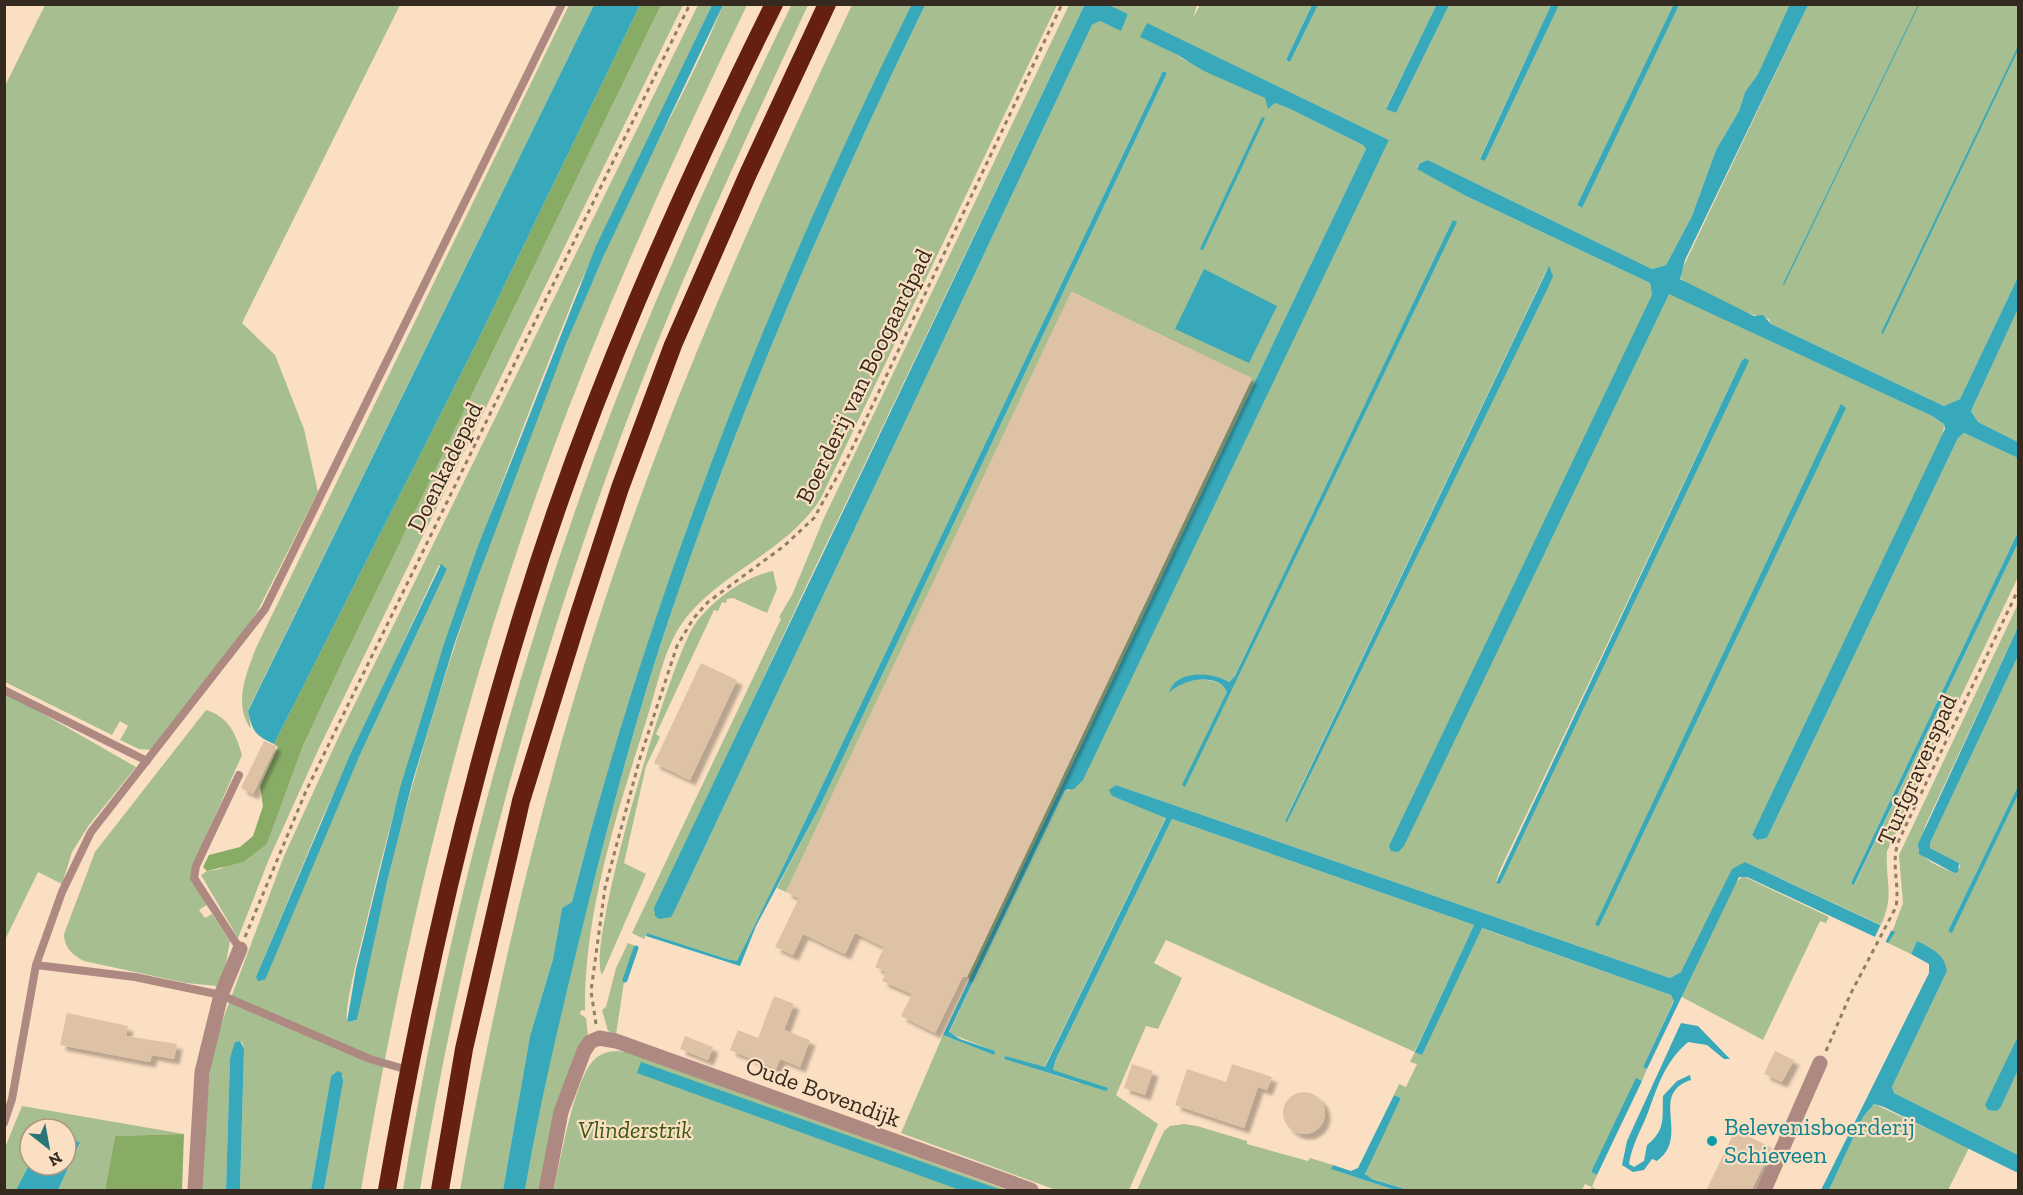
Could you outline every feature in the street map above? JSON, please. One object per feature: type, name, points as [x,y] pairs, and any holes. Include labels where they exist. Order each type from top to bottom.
[{"type":"highway","points":[[387,1191],[408,1070],[468,802],[524,607],[598,398],[679,200],[774,4]]},
{"type":"highway","points":[[440,1191],[464,1049],[521,801],[620,488],[674,345],[748,174],[827,4]]},
{"type":"street","points":[[195,1191],[202,1072],[221,994],[240,949]]},
{"type":"street","points":[[546,1191],[561,1112],[584,1051],[590,1042],[599,1038]]},
{"type":"street","name":"Oude Bovendijk","points":[[599,1038],[616,1041],[1031,1191]]},
{"type":"street","points":[[1764,1191],[1820,1063]]},
{"type":"lane","points":[[4,1123],[12,1099],[36,965],[74,863],[92,832],[265,609],[562,4]]},
{"type":"lane","points":[[4,690],[147,762]]},
{"type":"lane","points":[[239,775],[196,866],[195,878],[240,949]]},
{"type":"lane","points":[[36,965],[135,977],[221,994],[370,1059],[408,1070]]},
{"type":"path","name":"Doenkadepad","points":[[240,949],[306,790],[690,4]]},
{"type":"path","name":"Boerderij van Boogaardpad","points":[[599,1038],[591,991],[603,896],[640,758],[677,646],[693,619],[708,602],[784,546],[820,509],[848,458],[1062,4]]},
{"type":"path","name":"Turfgraverspad","points":[[1820,1063],[1851,993],[1890,920],[1898,895],[1894,868],[1897,846],[2019,590]]},
{"type":"green space","points":[[792,4],[808,5],[730,174],[656,345],[612,461],[551,640],[499,821],[476,913],[436,1097],[420,1190],[403,1190],[438,1003],[482,818],[534,636],[563,545],[617,397],[663,284],[713,171]]},
{"type":"green space","points":[[45,5],[400,5],[242,323],[275,355],[304,429],[318,492],[258,610],[240,639],[152,750],[139,749],[120,740],[128,726],[120,721],[112,735],[5,682],[4,88]]},
{"type":"green space","points":[[569,5],[594,5],[248,710],[251,729],[243,709],[242,699],[245,678],[256,648]]},
{"type":"green space","points":[[640,5],[661,5],[344,658],[303,746],[267,844],[243,862],[207,871],[203,867],[209,855],[240,847],[253,836],[263,806],[260,786],[278,747],[274,744],[477,342]]},
{"type":"green space","points":[[661,5],[683,5],[320,746],[269,859],[238,938],[201,875],[207,871],[220,869],[267,844],[303,746],[344,658]]},
{"type":"green space","points":[[698,5],[712,5],[577,290],[488,521],[434,677],[410,755],[358,954],[348,1001],[347,1022],[357,1020],[402,825],[429,729],[491,539],[526,445],[615,228],[723,5],[747,5],[668,174],[594,344],[549,460],[518,549],[462,730],[438,821],[396,1005],[361,1190],[324,1190],[343,1075],[331,1076],[311,1190],[240,1190],[244,1049],[242,1042],[237,1041],[230,1058],[226,1190],[200,1190],[210,1068],[217,1035],[284,856],[340,734]],"holes":[[[439,565],[447,569],[359,757],[263,981],[256,977],[321,821]]]},
{"type":"green space","points":[[852,5],[912,5],[830,180],[754,357],[654,629],[590,834],[572,902],[562,908],[553,959],[530,1036],[503,1190],[460,1190],[477,1096],[518,910],[566,726],[594,635],[656,455],[701,341]]},
{"type":"green space","points":[[925,5],[1057,5],[821,498],[792,532],[705,598],[681,625],[668,649],[625,787],[597,898],[586,973],[585,1011],[581,1010],[580,1014],[586,1018],[588,1037],[549,1140],[539,1190],[525,1190],[548,1072],[585,916],[631,742],[672,610],[728,456],[789,303],[855,153]]},
{"type":"green space","points":[[1069,5],[1088,5],[1084,6],[810,578],[654,913],[670,917],[675,910],[1092,25],[1100,21],[1121,30],[1128,14],[1109,5],[1197,5],[1193,18],[1200,5],[1312,5],[1286,60],[1290,62],[1318,5],[1437,5],[1386,108],[1396,113],[1449,5],[1551,5],[1480,158],[1485,161],[1559,5],[1674,5],[1577,205],[1581,208],[1679,5],[1790,5],[1758,74],[1745,92],[1739,111],[1716,150],[1692,216],[1666,265],[1652,269],[1428,160],[1420,163],[1417,168],[1466,196],[1650,283],[1652,295],[1671,294],[1932,416],[1944,424],[1943,435],[1752,835],[1757,840],[1767,838],[1958,438],[1964,433],[2018,458],[2018,532],[1851,883],[1855,884],[2018,543],[2018,577],[1887,851],[1889,896],[1881,925],[1745,862],[1681,972],[1670,978],[1116,785],[1112,796],[1166,817],[1044,1068],[1005,1056],[1004,1059],[1079,1083],[1080,1079],[1053,1071],[1056,1059],[1172,819],[1474,925],[1415,1051],[1422,1054],[1481,928],[1671,995],[1674,1000],[1643,1067],[1647,1069],[1642,1081],[1637,1079],[1591,1172],[1597,1175],[1592,1187],[1585,1184],[1582,1190],[1408,1190],[1367,1177],[1365,1172],[1401,1098],[1394,1095],[1399,1084],[1406,1087],[1417,1064],[1410,1062],[1415,1052],[1166,940],[1154,963],[1182,978],[1158,1029],[1146,1026],[1116,1095],[1158,1124],[1129,1190],[1056,1190],[901,1133],[943,1035],[994,1055],[994,1051],[949,1033],[1065,790],[1069,791],[1389,140],[1183,41],[1176,54],[1265,98],[1271,106],[1275,103],[1288,108],[1363,145],[1366,149],[970,979],[967,977],[1252,379],[1072,292],[786,892],[777,888],[820,806],[1167,73],[1163,71],[737,961],[647,933],[644,939],[632,933],[781,619],[779,617],[792,595],[824,518]],"holes":[[[1453,220],[1235,676],[1234,677]],[[1547,269],[1546,292],[1285,821]],[[1747,358],[1500,884],[1496,882],[1500,870],[1742,360]],[[1215,676],[1229,682],[1234,677],[1227,692],[1223,686],[1210,680],[1195,680],[1173,687],[1193,677]]]},
{"type":"green space","points":[[1808,5],[2018,5],[2018,277],[1960,399],[1944,406],[1771,324],[1769,319],[1707,296],[1679,276]]},
{"type":"green space","points":[[2018,309],[2018,442],[1978,422],[1971,411]]},
{"type":"green space","points":[[773,571],[777,589],[767,613],[733,598],[727,599],[726,603],[722,602],[718,611],[714,610],[656,734],[660,737],[646,766],[624,863],[646,874],[602,975],[600,953],[618,860],[651,742],[683,647],[695,624],[720,598],[751,578]]},
{"type":"green space","points":[[2018,604],[2018,627],[1926,824],[1918,850],[1930,861],[1954,873],[1960,867],[1959,863],[1930,848],[1930,843],[2018,656],[2018,786],[1948,931],[1952,932],[2018,795],[2018,1036],[1986,1105],[1997,1111],[2001,1107],[2018,1070],[2018,1155],[1894,1093],[1892,1087],[1947,971],[1917,941],[1911,954],[1888,943],[1903,903],[1899,855]]},
{"type":"green space","points":[[5,692],[136,767],[89,825],[72,852],[62,884],[38,872],[5,940]]},
{"type":"green space","points":[[206,710],[220,717],[230,727],[242,755],[192,868],[208,904],[199,910],[205,918],[212,914],[230,941],[223,979],[217,986],[186,983],[84,961],[70,950],[65,943],[64,934],[95,852]]},
{"type":"green space","points":[[1743,876],[1829,917],[1826,923],[1820,921],[1763,1040],[1680,996],[1734,884]]},
{"type":"green space","points":[[628,943],[638,947],[625,975],[616,1035],[608,1031],[602,1010],[606,1007],[616,968]]},
{"type":"green space","name":"Vlinderstrik","points":[[618,1051],[1007,1190],[554,1190],[574,1103],[586,1071],[598,1056]]},
{"type":"green space","points":[[1874,1104],[1969,1148],[1948,1190],[1829,1190],[1863,1117]]},
{"type":"green space","points":[[22,1106],[184,1134],[115,1136],[105,1190],[58,1190],[64,1177],[78,1177],[80,1144],[78,1143],[78,1117],[18,1117],[18,1177],[23,1177],[16,1190],[5,1190],[4,1150]]},
{"type":"green space","points":[[1184,1124],[1197,1126],[1247,1141],[1247,1144],[1308,1161],[1310,1158],[1333,1165],[1332,1169],[1395,1190],[1137,1190],[1164,1131],[1170,1126]]},
{"type":"green space","points":[[184,1134],[182,1190],[105,1190],[115,1136]]},
{"type":"water","points":[[912,4],[925,5],[855,153],[789,303],[728,456],[672,610],[631,742],[595,877],[548,1072],[525,1190],[503,1190],[530,1036],[553,959],[562,908],[572,902],[603,786],[638,671],[677,557],[718,444],[810,222]]},
{"type":"water","points":[[1437,4],[1449,5],[1396,113],[1386,109]]},
{"type":"water","points":[[1674,4],[1679,5],[1582,208],[1577,205]]},
{"type":"water","points":[[1790,4],[1808,5],[1685,260],[1680,279],[1754,316],[1763,315],[1771,324],[1944,406],[1960,399],[2018,277],[2018,309],[1971,411],[1978,422],[2018,442],[2018,458],[1964,433],[1958,438],[1767,838],[1757,840],[1752,835],[1945,429],[1944,424],[1932,416],[1669,294],[1404,846],[1398,852],[1391,851],[1389,846],[1652,295],[1650,283],[1466,196],[1417,169],[1420,163],[1428,160],[1652,269],[1666,265],[1692,216],[1716,150],[1739,111],[1745,92],[1758,74]]},
{"type":"water","points":[[594,5],[640,5],[477,342],[274,744],[255,732],[248,711]]},
{"type":"water","points":[[712,5],[723,5],[603,257],[566,344],[479,574],[454,645],[413,780],[387,882],[357,1020],[347,1022],[356,969],[400,788],[444,644],[478,546],[596,246]]},
{"type":"water","points":[[1109,5],[1128,14],[1121,31],[1100,21],[1092,25],[675,910],[671,917],[659,919],[655,916],[654,908],[1084,6]]},
{"type":"water","points":[[1312,5],[1318,5],[1290,62],[1286,60]]},
{"type":"water","points":[[1551,5],[1559,5],[1485,161],[1480,159]]},
{"type":"water","points":[[1919,5],[1784,285],[1783,284]]},
{"type":"water","points":[[1147,23],[1389,140],[1083,780],[1074,789],[1065,790],[949,1032],[960,1039],[995,1051],[994,1055],[943,1035],[1366,149],[1363,145],[1288,108],[1275,103],[1268,109],[1265,98],[1204,71],[1176,54],[1140,37]]},
{"type":"water","points":[[2018,46],[2018,50],[1883,334],[1881,333]]},
{"type":"water","points":[[1163,71],[1167,73],[820,806],[756,926],[740,966],[646,936],[647,933],[737,961]]},
{"type":"water","points":[[1262,117],[1265,118],[1203,250],[1200,249]]},
{"type":"water","points":[[1453,220],[1457,222],[1185,787],[1182,785],[1227,692],[1216,681],[1199,680],[1181,684],[1169,693],[1173,685],[1186,677],[1213,676],[1229,682],[1235,676]]},
{"type":"water","points":[[1549,266],[1553,276],[1546,292],[1287,822],[1285,821]]},
{"type":"water","points":[[1204,269],[1277,306],[1249,363],[1175,329]]},
{"type":"water","points":[[1746,358],[1749,361],[1500,884],[1496,883],[1742,360]]},
{"type":"water","points":[[1841,404],[1846,408],[1599,926],[1595,925]]},
{"type":"water","points":[[2018,532],[2018,543],[1854,885],[1851,883]]},
{"type":"water","points":[[441,564],[447,569],[359,757],[265,980],[258,981],[256,977],[350,755]]},
{"type":"water","points":[[2018,627],[2018,656],[1930,843],[1930,848],[1959,863],[1958,872],[1954,873],[1919,854],[1918,844]]},
{"type":"water","points":[[1116,785],[1670,978],[1681,972],[1732,869],[1745,862],[1895,932],[1888,943],[1747,877],[1739,877],[1647,1069],[1643,1067],[1674,1001],[1671,995],[1482,928],[1422,1055],[1415,1052],[1474,925],[1172,819],[1056,1059],[1053,1070],[1108,1088],[1106,1091],[1004,1059],[1005,1056],[1045,1067],[1166,818],[1112,796],[1109,790]]},
{"type":"water","points":[[2018,786],[2018,795],[1952,933],[1948,931]]},
{"type":"water","points":[[1917,941],[1940,956],[1947,971],[1892,1087],[1894,1093],[2018,1155],[2018,1173],[1874,1104],[1863,1117],[1829,1190],[1821,1190],[1929,973],[1929,964],[1911,954]]},
{"type":"water","points":[[1681,1023],[1698,1026],[1730,1059],[1724,1059],[1707,1045],[1688,1042],[1673,1058],[1658,1085],[1634,1145],[1629,1164],[1634,1167],[1644,1161],[1647,1145],[1660,1129],[1663,1117],[1663,1096],[1677,1081],[1690,1075],[1691,1080],[1679,1086],[1672,1095],[1671,1140],[1666,1151],[1657,1161],[1652,1159],[1644,1170],[1633,1172],[1622,1165],[1627,1141]]},
{"type":"water","points":[[2018,1036],[2018,1070],[2001,1107],[1997,1111],[1988,1110],[1985,1105]]},
{"type":"water","points":[[240,1041],[244,1049],[240,1190],[226,1190],[230,1058],[235,1042]]},
{"type":"water","points":[[641,1062],[1001,1190],[960,1190],[637,1073]]},
{"type":"water","points":[[338,1071],[342,1073],[343,1081],[324,1190],[311,1190],[331,1076]]},
{"type":"water","points":[[1636,1078],[1642,1081],[1597,1175],[1591,1172]]},
{"type":"water","points":[[1394,1095],[1401,1098],[1365,1174],[1372,1179],[1408,1190],[1395,1190],[1331,1169],[1333,1165],[1351,1171],[1358,1168]]},
{"type":"water","points":[[23,1177],[64,1177],[58,1190],[16,1190]]},
{"type":"pier","points":[[1882,922],[1893,927],[1884,945],[1873,941]]},
{"type":"building","points":[[1071,292],[1252,378],[967,977],[963,976],[935,1033],[901,1016],[912,994],[882,981],[886,972],[875,967],[884,947],[855,933],[845,954],[803,934],[793,955],[775,947],[799,898],[786,892]]},
{"type":"building","points":[[701,663],[737,680],[690,780],[654,763]]},
{"type":"building","points":[[264,741],[276,746],[253,794],[241,788]]},
{"type":"building","points":[[774,996],[794,1004],[784,1030],[810,1040],[800,1067],[780,1059],[776,1069],[730,1050],[738,1030],[758,1038]]},
{"type":"building","points":[[67,1013],[128,1026],[126,1036],[177,1044],[174,1059],[152,1055],[150,1062],[60,1045]]},
{"type":"building","points":[[685,1036],[713,1047],[708,1060],[680,1049]]},
{"type":"building","points":[[1775,1051],[1794,1060],[1782,1082],[1764,1074]]},
{"type":"building","points":[[1132,1064],[1153,1071],[1145,1095],[1124,1088]]},
{"type":"building","points":[[1232,1064],[1272,1077],[1267,1090],[1258,1087],[1244,1128],[1175,1105],[1187,1069],[1226,1082]]},
{"type":"building","points":[[1304,1092],[1312,1093],[1319,1098],[1324,1105],[1324,1121],[1319,1128],[1312,1133],[1304,1134],[1296,1133],[1289,1128],[1284,1121],[1283,1113],[1284,1105],[1289,1098],[1296,1093]]},
{"type":"building","points":[[1735,1130],[1772,1148],[1751,1191],[1706,1191]]},
{"type":"waterway","points":[[625,980],[636,948]]},
{"type":"place","name":"Belevenisboerderij Schieveen","points":[[1712,1141]]}]
